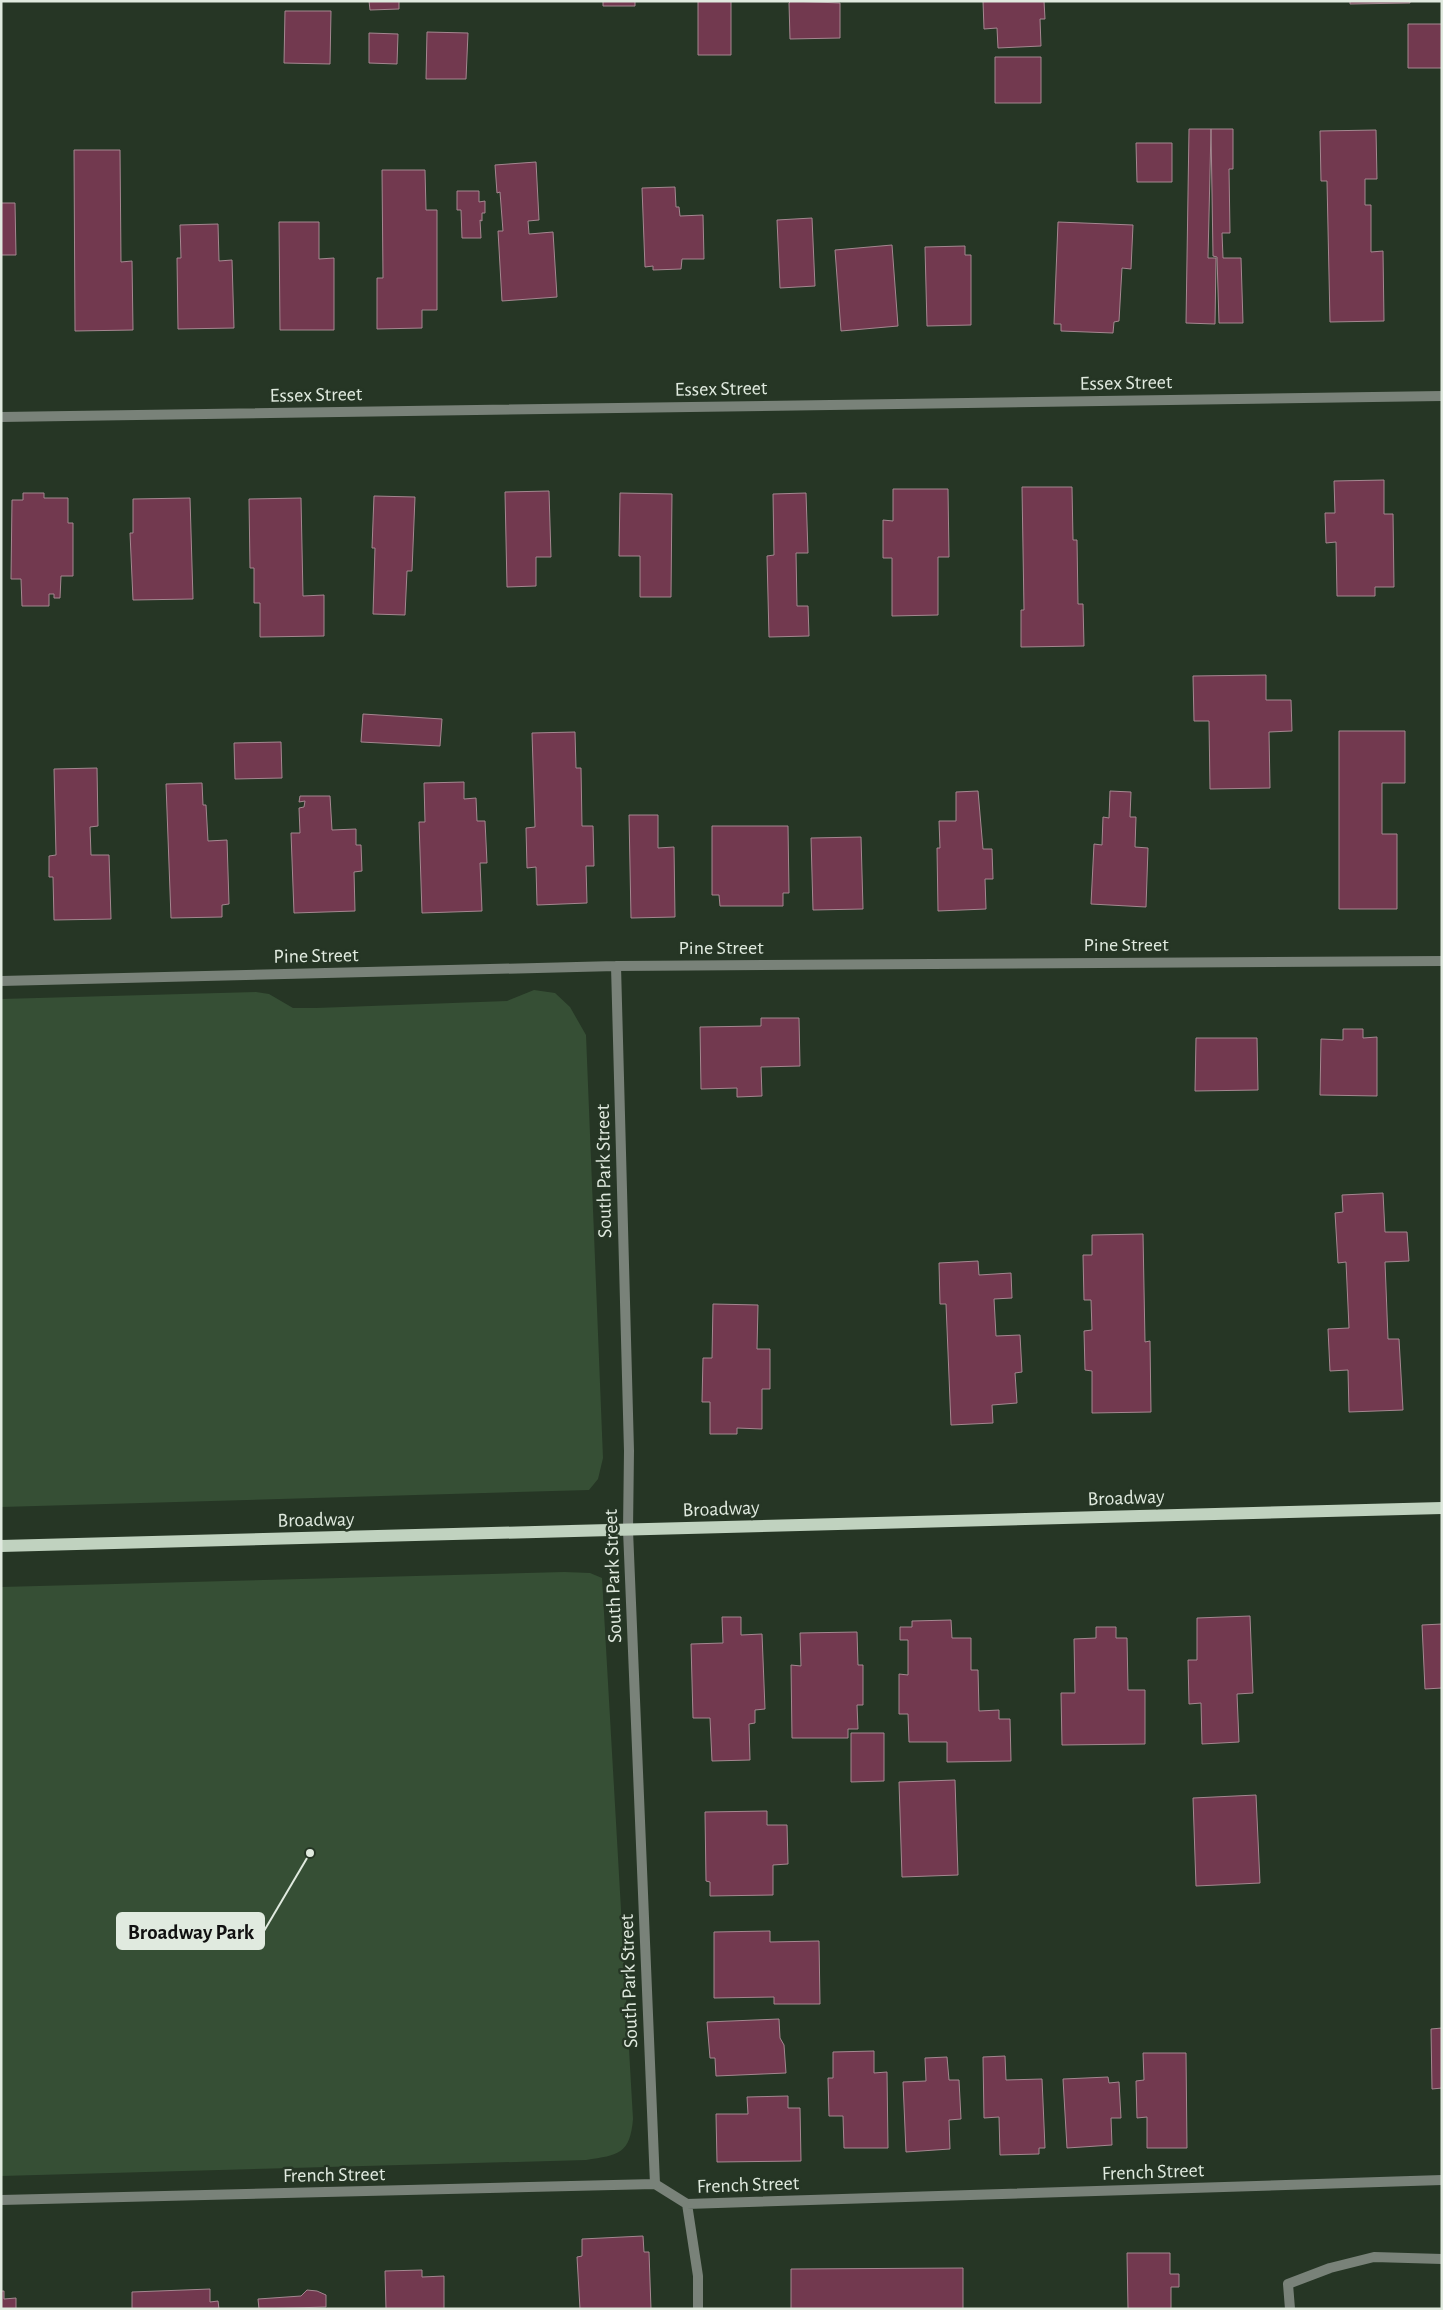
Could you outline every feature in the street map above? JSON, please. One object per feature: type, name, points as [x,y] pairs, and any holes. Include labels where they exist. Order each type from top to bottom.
[{"type":"main road","name":"Broadway","points":[[1,1546],[1442,1508]]},
{"type":"street","name":"Essex Street","points":[[1,416],[1442,396]]},
{"type":"street","name":"Pine Street","points":[[1,981],[616,966],[1442,961]]},
{"type":"street","name":"South Park Street","points":[[616,966],[629,1452],[628,1530],[655,2184]]},
{"type":"street","name":"French Street","points":[[1,2200],[655,2184],[687,2204],[1442,2180]]},
{"type":"street","points":[[687,2204],[698,2276],[698,2309]]},
{"type":"street","points":[[1290,2309],[1288,2284],[1330,2268],[1374,2257],[1442,2259]]},
{"type":"green space","points":[[534,990],[555,993],[570,1007],[586,1035],[603,1458],[598,1479],[589,1490],[1,1507],[1,999],[256,992],[269,994],[293,1008],[316,1008],[507,1001]]},
{"type":"green space","points":[[564,1572],[590,1573],[602,1578],[633,2119],[626,2146],[615,2154],[586,2160],[1,2176],[1,1587]]},
{"type":"building","points":[[369,1],[399,1],[399,9],[370,10]]},
{"type":"building","points":[[603,1],[635,1],[635,6],[603,6]]},
{"type":"building","points":[[698,1],[731,1],[731,55],[698,55]]},
{"type":"building","points":[[791,1],[840,3],[840,38],[790,39],[789,3]]},
{"type":"building","points":[[983,1],[1044,1],[1045,19],[1040,19],[1041,46],[998,48],[997,28],[984,29]]},
{"type":"building","points":[[1350,1],[1410,1],[1410,3],[1350,4]]},
{"type":"building","points":[[285,11],[331,11],[330,64],[284,63]]},
{"type":"building","points":[[1408,24],[1442,24],[1442,68],[1408,68]]},
{"type":"building","points":[[427,32],[468,33],[466,79],[426,79]]},
{"type":"building","points":[[369,33],[398,34],[397,64],[369,63]]},
{"type":"building","points":[[995,57],[1041,57],[1041,103],[995,103]]},
{"type":"building","points":[[1189,129],[1211,129],[1208,258],[1216,258],[1215,324],[1186,323]]},
{"type":"building","points":[[1211,129],[1233,129],[1233,169],[1229,169],[1230,233],[1222,233],[1223,258],[1241,258],[1243,323],[1219,323],[1217,257],[1213,256]]},
{"type":"building","points":[[1376,130],[1377,179],[1365,179],[1365,205],[1371,205],[1371,252],[1383,251],[1384,321],[1330,322],[1327,181],[1321,181],[1320,131]]},
{"type":"building","points":[[1136,143],[1172,143],[1172,182],[1137,182]]},
{"type":"building","points":[[74,150],[120,150],[121,262],[132,261],[133,330],[75,331]]},
{"type":"building","points":[[536,162],[539,220],[528,221],[529,234],[553,232],[557,297],[502,301],[498,231],[503,231],[500,192],[497,193],[495,165]]},
{"type":"building","points":[[382,170],[425,170],[426,210],[437,210],[437,310],[422,310],[422,328],[377,329],[377,278],[383,278]]},
{"type":"building","points":[[675,187],[676,207],[679,207],[680,216],[703,215],[704,259],[682,259],[681,269],[653,270],[653,266],[645,267],[642,188]]},
{"type":"building","points":[[457,191],[479,191],[479,202],[485,201],[485,213],[482,213],[482,221],[480,220],[481,238],[462,238],[461,210],[457,210]]},
{"type":"building","points":[[1,203],[15,203],[16,255],[1,255]]},
{"type":"building","points":[[812,218],[815,286],[780,288],[777,220]]},
{"type":"building","points":[[279,222],[319,222],[319,259],[334,258],[334,330],[280,330]]},
{"type":"building","points":[[1058,222],[1133,225],[1131,269],[1122,268],[1119,321],[1114,322],[1113,333],[1061,331],[1061,324],[1054,324]]},
{"type":"building","points":[[218,224],[219,261],[232,260],[234,328],[178,329],[177,258],[181,258],[180,225]]},
{"type":"building","points":[[892,245],[898,326],[841,331],[835,250]]},
{"type":"building","points":[[965,246],[965,255],[971,255],[971,325],[927,326],[925,247]]},
{"type":"building","points":[[1384,480],[1384,514],[1393,514],[1394,587],[1375,587],[1375,596],[1337,596],[1336,542],[1326,543],[1325,513],[1335,513],[1334,481]]},
{"type":"building","points":[[1022,487],[1072,487],[1073,540],[1077,540],[1078,604],[1083,604],[1084,646],[1021,647],[1021,610],[1024,610]]},
{"type":"building","points":[[893,489],[948,489],[949,557],[938,557],[938,615],[892,616],[892,558],[883,558],[883,520],[893,521]]},
{"type":"building","points":[[549,491],[551,557],[536,557],[536,586],[507,587],[505,492]]},
{"type":"building","points":[[23,493],[44,493],[44,498],[68,498],[68,523],[73,523],[73,576],[61,576],[60,598],[54,598],[54,594],[49,594],[49,606],[22,606],[21,579],[11,579],[12,500],[23,500]]},
{"type":"building","points":[[620,493],[672,494],[671,597],[640,597],[640,556],[619,556]]},
{"type":"building","points":[[806,493],[808,553],[796,553],[797,606],[808,606],[809,636],[769,637],[767,556],[774,555],[773,494]]},
{"type":"building","points":[[374,496],[415,497],[412,571],[407,571],[405,615],[373,614],[375,548],[372,548]]},
{"type":"building","points":[[190,498],[193,599],[133,600],[130,533],[133,533],[133,499]]},
{"type":"building","points":[[301,498],[303,596],[324,595],[324,636],[260,637],[260,603],[254,603],[254,568],[250,568],[249,499]]},
{"type":"building","points":[[1266,675],[1266,700],[1291,700],[1292,731],[1269,732],[1270,788],[1210,789],[1209,721],[1194,721],[1193,676]]},
{"type":"building","points":[[363,714],[442,719],[440,746],[361,742]]},
{"type":"building","points":[[1339,731],[1405,731],[1405,783],[1382,783],[1382,834],[1397,834],[1397,909],[1339,909]]},
{"type":"building","points":[[575,732],[576,768],[581,768],[582,826],[593,826],[594,866],[586,866],[587,903],[537,905],[536,867],[527,868],[526,828],[535,827],[532,733]]},
{"type":"building","points":[[281,742],[282,778],[235,779],[234,743]]},
{"type":"building","points":[[97,768],[98,826],[90,827],[91,855],[109,855],[111,919],[54,920],[53,877],[49,877],[49,856],[56,855],[54,769]]},
{"type":"building","points":[[464,782],[464,799],[476,798],[477,821],[485,821],[487,863],[480,863],[482,911],[422,913],[419,822],[425,822],[424,783]]},
{"type":"building","points":[[202,783],[203,805],[206,805],[208,841],[227,840],[229,904],[222,905],[222,917],[171,918],[166,784]]},
{"type":"building","points":[[978,791],[983,849],[992,849],[993,879],[985,879],[986,909],[938,911],[937,848],[940,848],[939,821],[956,821],[956,792]]},
{"type":"building","points":[[1110,791],[1131,792],[1130,817],[1136,817],[1135,847],[1148,848],[1146,907],[1091,904],[1094,844],[1102,845],[1103,817],[1109,818]]},
{"type":"building","points":[[300,796],[330,796],[332,830],[356,829],[356,845],[361,845],[362,871],[354,872],[355,911],[294,913],[291,833],[300,833],[299,808],[304,807],[305,801],[299,802]]},
{"type":"building","points":[[629,815],[658,815],[658,848],[674,847],[675,917],[631,918]]},
{"type":"building","points":[[712,826],[788,826],[789,893],[783,893],[783,906],[720,906],[719,895],[712,895]]},
{"type":"building","points":[[861,837],[863,909],[813,910],[811,838]]},
{"type":"building","points":[[761,1018],[799,1018],[800,1066],[761,1067],[762,1096],[737,1097],[737,1088],[701,1089],[700,1027],[761,1026]]},
{"type":"building","points":[[1343,1029],[1363,1029],[1363,1038],[1377,1037],[1377,1096],[1320,1095],[1321,1039],[1343,1040]]},
{"type":"building","points":[[1196,1038],[1257,1038],[1258,1090],[1195,1091]]},
{"type":"building","points":[[1383,1193],[1385,1232],[1407,1232],[1409,1261],[1385,1262],[1388,1339],[1399,1339],[1403,1410],[1349,1412],[1348,1370],[1330,1371],[1328,1329],[1349,1328],[1346,1262],[1338,1263],[1335,1213],[1343,1212],[1342,1195]]},
{"type":"building","points":[[1143,1234],[1145,1342],[1150,1341],[1151,1412],[1092,1413],[1092,1371],[1085,1370],[1084,1331],[1092,1330],[1091,1300],[1084,1300],[1083,1255],[1092,1255],[1092,1235]]},
{"type":"building","points":[[978,1261],[979,1275],[1011,1273],[1012,1298],[994,1299],[996,1336],[1020,1335],[1022,1372],[1015,1373],[1017,1403],[992,1405],[993,1423],[951,1425],[946,1304],[940,1304],[939,1263]]},
{"type":"building","points":[[713,1304],[758,1305],[757,1349],[770,1349],[770,1389],[762,1389],[762,1429],[737,1428],[737,1434],[710,1434],[710,1402],[702,1402],[703,1358],[712,1358]]},
{"type":"building","points":[[1250,1616],[1253,1693],[1237,1694],[1239,1742],[1202,1744],[1201,1703],[1189,1704],[1188,1660],[1197,1660],[1197,1618]]},
{"type":"building","points":[[722,1617],[741,1617],[741,1635],[762,1634],[765,1709],[755,1710],[755,1723],[749,1724],[750,1760],[712,1761],[710,1718],[693,1718],[691,1644],[723,1643]]},
{"type":"building","points":[[951,1620],[952,1638],[971,1638],[971,1670],[978,1670],[979,1711],[999,1710],[999,1719],[1010,1719],[1011,1761],[947,1762],[947,1742],[909,1742],[908,1714],[899,1714],[899,1674],[908,1675],[908,1640],[900,1640],[900,1627],[912,1627],[912,1621]]},
{"type":"building","points":[[1442,1624],[1442,1688],[1425,1689],[1422,1625]]},
{"type":"building","points":[[1096,1627],[1116,1627],[1116,1638],[1127,1638],[1128,1690],[1145,1690],[1145,1744],[1062,1745],[1061,1693],[1075,1693],[1074,1639],[1096,1638]]},
{"type":"building","points":[[857,1632],[858,1665],[863,1665],[863,1705],[857,1705],[858,1729],[848,1729],[848,1738],[792,1738],[791,1665],[801,1666],[800,1633]]},
{"type":"building","points":[[851,1733],[884,1733],[884,1781],[851,1782]]},
{"type":"building","points":[[955,1780],[958,1875],[902,1877],[899,1782]]},
{"type":"building","points":[[1256,1795],[1260,1883],[1196,1886],[1193,1798]]},
{"type":"building","points":[[767,1811],[767,1825],[787,1825],[788,1864],[773,1865],[773,1895],[710,1896],[710,1882],[706,1881],[705,1812]]},
{"type":"building","points":[[770,1931],[770,1942],[819,1941],[820,2004],[774,2004],[774,1997],[714,1998],[714,1932]]},
{"type":"building","points":[[779,2019],[780,2038],[784,2045],[786,2073],[716,2076],[715,2058],[710,2058],[707,2022]]},
{"type":"building","points":[[1442,2028],[1442,2088],[1432,2089],[1431,2029]]},
{"type":"building","points":[[874,2051],[874,2073],[887,2072],[888,2148],[844,2148],[843,2116],[829,2116],[828,2078],[833,2078],[833,2052]]},
{"type":"building","points":[[1143,2053],[1186,2053],[1187,2148],[1147,2148],[1147,2117],[1137,2118],[1136,2081],[1144,2080]]},
{"type":"building","points":[[1005,2056],[1006,2080],[1042,2079],[1045,2148],[1039,2148],[1039,2154],[1000,2155],[999,2117],[984,2118],[983,2057]]},
{"type":"building","points":[[947,2057],[949,2080],[959,2080],[961,2119],[949,2120],[950,2149],[906,2152],[903,2082],[926,2081],[925,2058]]},
{"type":"building","points":[[1108,2077],[1109,2083],[1119,2082],[1121,2118],[1111,2118],[1112,2145],[1067,2148],[1063,2079]]},
{"type":"building","points":[[788,2096],[788,2108],[800,2108],[801,2161],[717,2162],[716,2114],[748,2114],[747,2097]]},
{"type":"building","points":[[643,2236],[644,2252],[649,2252],[651,2309],[580,2309],[577,2257],[582,2256],[582,2239]]},
{"type":"building","points":[[1127,2253],[1170,2253],[1170,2274],[1179,2274],[1179,2287],[1171,2287],[1171,2309],[1128,2309]]},
{"type":"building","points":[[963,2268],[963,2309],[791,2309],[791,2269]]},
{"type":"building","points":[[422,2270],[422,2277],[444,2276],[444,2309],[386,2309],[385,2271]]},
{"type":"building","points":[[210,2289],[210,2302],[218,2301],[219,2309],[132,2309],[132,2292]]},
{"type":"building","points":[[307,2290],[317,2291],[326,2295],[326,2307],[259,2309],[258,2299],[301,2296]]},
{"type":"building","points":[[1,2291],[4,2291],[4,2299],[16,2298],[16,2309],[1,2309]]},
{"type":"place","name":"Broadway Park","points":[[310,1853]]}]
